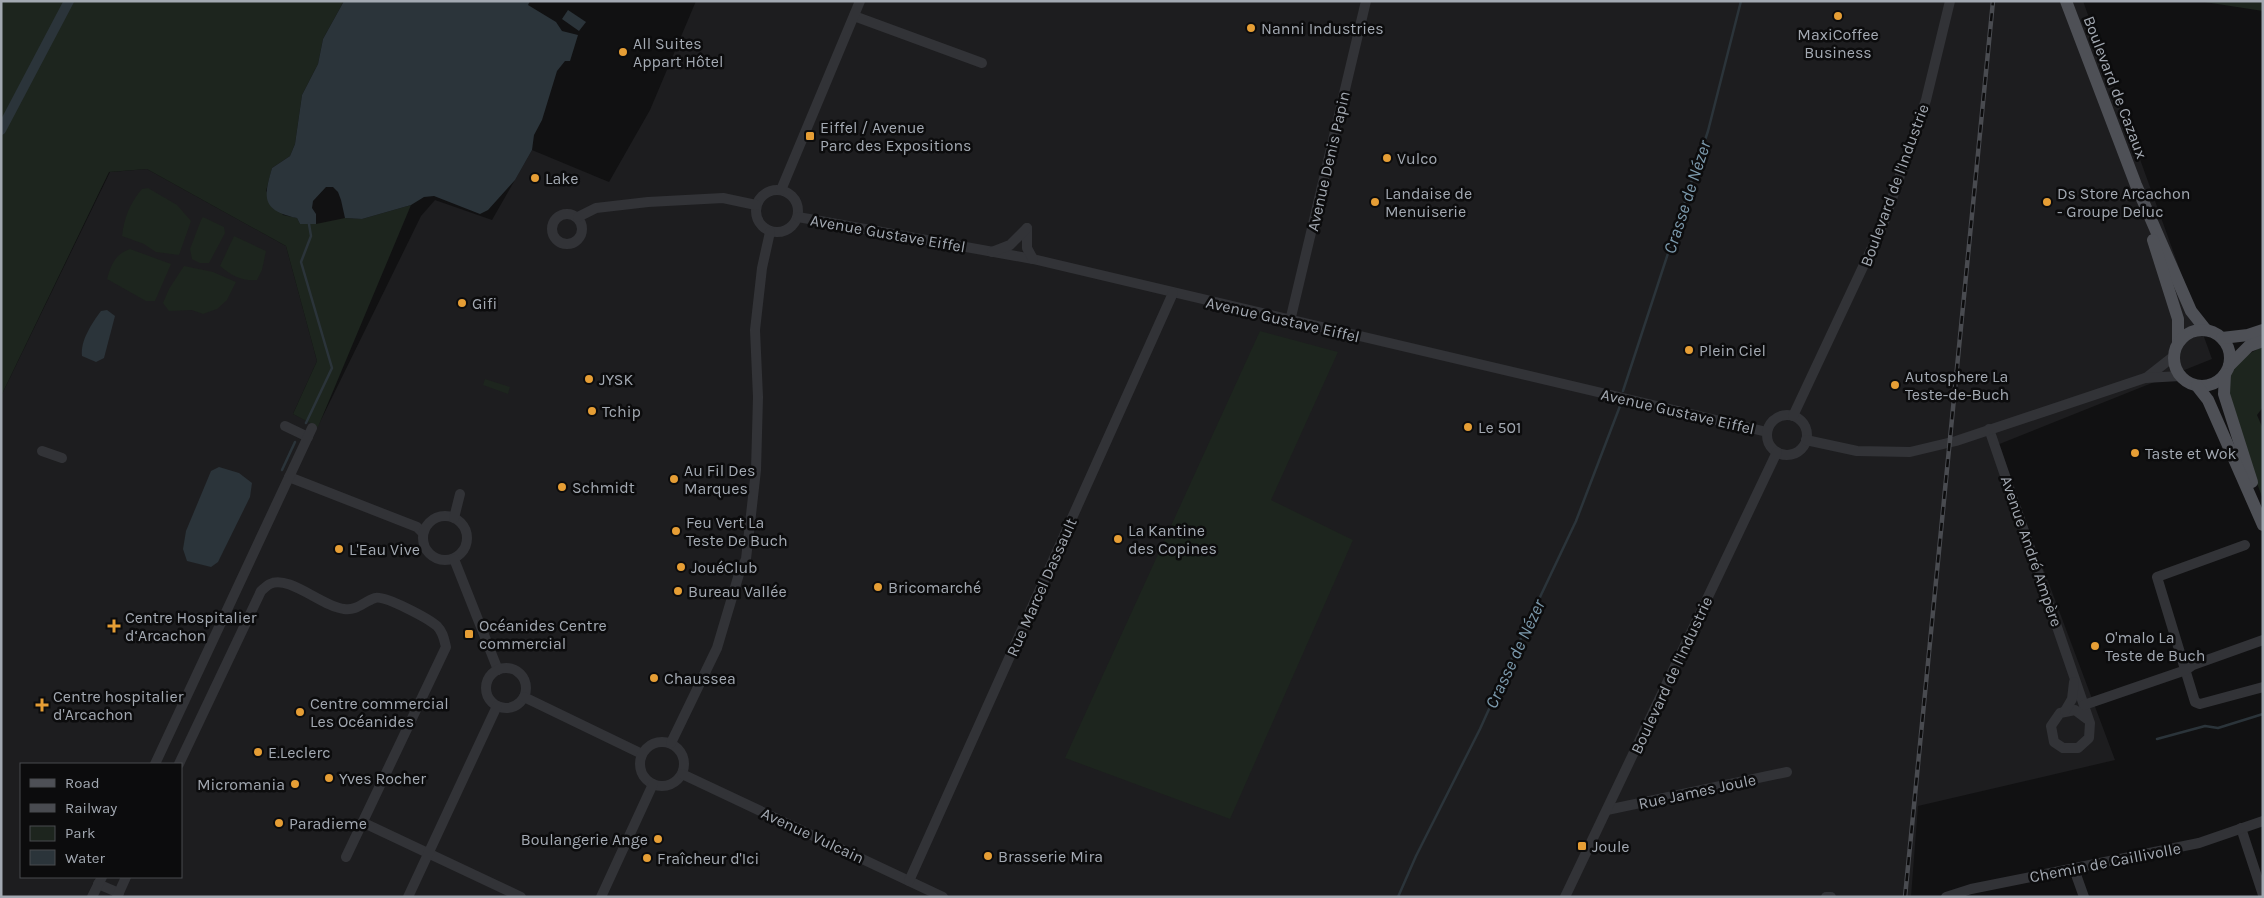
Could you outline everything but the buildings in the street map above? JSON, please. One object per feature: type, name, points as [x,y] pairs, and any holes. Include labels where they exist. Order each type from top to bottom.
[{"type":"main road","name":"Boulevard de Cazaux","points":[[2066,1],[2136,185],[2191,312],[2206,330]]},
{"type":"main road","name":"Boulevard de Cazaux","points":[[2136,185],[2178,319],[2178,342]]},
{"type":"main road","points":[[2263,330],[2248,335],[2222,338],[2206,330],[2192,331],[2178,342],[2174,356],[2180,376],[2197,386],[2208,400],[2263,525]]},
{"type":"main road","points":[[2222,338],[2229,351],[2224,394],[2263,515]]},
{"type":"main road","points":[[2197,386],[2212,384],[2249,346],[2263,341]]},
{"type":"street","points":[[781,190],[860,1]]},
{"type":"street","name":"Avenue Denis Papin","points":[[1290,321],[1366,1]]},
{"type":"street","name":"Boulevard de l'Industrie","points":[[1793,416],[1884,222],[1926,100],[1950,1]]},
{"type":"street","points":[[854,16],[982,63]]},
{"type":"street","points":[[781,190],[795,200],[798,208],[798,217],[794,225],[787,230],[778,233],[770,232],[763,228],[758,221],[755,213],[756,205],[766,193],[781,190]]},
{"type":"street","points":[[578,217],[596,208],[648,202],[723,198],[756,205]]},
{"type":"street","name":"Avenue Gustave Eiffel","points":[[798,217],[1033,259],[1767,432]]},
{"type":"street","points":[[992,252],[1010,245],[1027,228],[1026,248],[1033,259]]},
{"type":"street","points":[[671,743],[717,648],[739,574],[746,559],[756,470],[758,397],[755,330],[762,268],[770,232]]},
{"type":"street","name":"Rue Marcel Dassault","points":[[909,881],[1173,293]]},
{"type":"street","points":[[2145,378],[2174,356]]},
{"type":"street","points":[[1806,440],[1857,451],[1910,452],[1950,442],[2145,378],[2180,376]]},
{"type":"street","points":[[1782,415],[1793,416],[1801,421],[1806,430],[1806,440],[1798,452],[1790,455],[1777,452],[1770,446],[1767,432],[1770,424],[1775,418],[1782,415]]},
{"type":"street","points":[[155,763],[310,433],[285,426]]},
{"type":"street","name":"Avenue André Ampère","points":[[1990,429],[2074,673],[2084,705],[2090,733],[2086,742],[2078,748],[2063,748],[2052,737],[2051,726],[2056,716],[2065,710],[2072,699],[2074,673]]},
{"type":"street","points":[[42,451],[62,458]]},
{"type":"street","name":"Boulevard de l'Industrie","points":[[1565,897],[1777,452]]},
{"type":"street","points":[[289,477],[418,527],[423,533]]},
{"type":"street","points":[[454,518],[460,494]]},
{"type":"street","points":[[446,516],[454,518],[465,528],[467,535],[465,549],[454,559],[440,560],[428,554],[424,548],[423,533],[431,520],[446,516]]},
{"type":"street","points":[[2245,546],[2157,577],[2195,702],[2200,704],[2263,687]]},
{"type":"street","points":[[454,559],[498,670]]},
{"type":"street","points":[[179,763],[261,591],[270,583],[282,582],[344,609],[357,608],[376,598],[386,599],[437,626],[442,633],[446,647],[364,823],[346,857]]},
{"type":"street","points":[[2084,705],[2186,670],[2193,665],[2263,640]]},
{"type":"street","points":[[510,669],[521,675],[526,685],[524,697],[521,702],[510,708],[497,706],[488,697],[487,684],[493,673],[498,670],[510,669]]},
{"type":"street","points":[[524,697],[642,754]]},
{"type":"street","points":[[408,897],[497,706]]},
{"type":"street","points":[[2065,710],[2080,712],[2087,719]]},
{"type":"street","points":[[654,743],[671,743],[681,751],[684,758],[682,774],[673,783],[666,785],[653,784],[642,773],[640,766],[642,754],[654,743]]},
{"type":"street","name":"Rue James Joule","points":[[1606,810],[1787,772]]},
{"type":"street","name":"Avenue Vulcain","points":[[682,774],[943,897]]},
{"type":"street","points":[[601,897],[653,784]]},
{"type":"street","name":"Chemin de Caillivolle","points":[[1946,897],[1973,893],[2074,869],[2200,843],[2263,820]]},
{"type":"street","points":[[364,823],[521,897]]},
{"type":"street","points":[[2241,828],[2263,896]]},
{"type":"street","points":[[2074,869],[2084,897]]},
{"type":"street","points":[[92,897],[100,880],[118,895],[126,878]]},
{"type":"street","points":[[1826,897],[1831,897]]},
{"type":"shaded area","points":[[696,1],[2083,1],[2212,359],[1997,445],[2115,760],[1918,806],[1911,897],[1,897],[1,396],[110,172],[147,169],[286,246],[317,361],[293,414],[318,426],[421,216],[435,200],[492,220],[532,150],[609,182],[650,110]]},
{"type":"green space","points":[[1,1],[344,1],[323,39],[318,64],[302,95],[295,144],[290,156],[272,168],[266,191],[283,215],[297,218],[300,224],[316,224],[345,218],[362,219],[411,205],[318,427],[293,414],[317,361],[286,246],[147,169],[109,172],[1,396]]},
{"type":"green space","points":[[2198,1],[2263,1],[2263,11]]},
{"type":"green space","points":[[148,188],[177,205],[191,221],[179,255],[156,252],[144,244],[122,236],[124,223],[131,205],[142,189]]},
{"type":"green space","points":[[203,217],[224,227],[225,233],[209,263],[200,263],[192,259],[190,249]]},
{"type":"green space","points":[[234,236],[266,251],[262,270],[257,280],[246,280],[237,277],[220,266]]},
{"type":"green space","points":[[130,249],[171,264],[155,301],[146,301],[107,279],[117,257]]},
{"type":"green space","points":[[184,266],[213,272],[236,282],[227,300],[217,309],[203,314],[192,310],[169,311],[163,303],[169,289]]},
{"type":"green space","points":[[1260,331],[1338,352],[1271,500],[1353,540],[1230,819],[1065,758]]},
{"type":"green space","points":[[2263,347],[2263,407],[2257,415],[2263,429],[2263,499],[2234,416],[2229,384],[2231,373],[2236,365]]},
{"type":"green space","points":[[485,379],[510,387],[508,394],[483,385]]},
{"type":"water","points":[[344,1],[530,1],[528,5],[556,22],[562,31],[578,35],[570,61],[565,61],[557,71],[542,120],[534,135],[532,150],[515,180],[488,210],[480,214],[434,196],[424,197],[411,205],[362,219],[345,218],[338,192],[333,187],[326,187],[313,201],[312,208],[316,214],[316,224],[300,224],[297,218],[286,215],[271,207],[268,202],[267,188],[272,168],[290,156],[295,144],[302,95],[318,64],[323,39]]},
{"type":"water","points":[[568,10],[586,22],[579,31],[562,19]]},
{"type":"water","points":[[107,310],[115,316],[104,358],[96,362],[82,356],[83,344],[87,332],[101,311]]},
{"type":"water","points":[[219,467],[239,473],[252,483],[250,497],[218,562],[211,567],[187,561],[183,549],[186,531],[211,471]]},
{"type":"waterway","points":[[1,130],[69,1]]},
{"type":"waterway","name":"Crasse de Nézer","points":[[1623,391],[1708,131],[1741,1]]},
{"type":"waterway","points":[[306,423],[332,368],[301,262],[311,236],[309,224]]},
{"type":"waterway","name":"Crasse de Nézer","points":[[1398,897],[1416,856],[1480,729],[1576,521],[1620,406]]},
{"type":"waterway","points":[[282,470],[295,442]]},
{"type":"waterway","points":[[2157,739],[2205,726],[2218,728],[2263,714]]},
{"type":"railway","points":[[1905,897],[1993,1]]},
{"type":"place","name":"MaxiCoffee Business","points":[[1838,16]]},
{"type":"place","name":"Nanni Industries","points":[[1251,28]]},
{"type":"place","name":"All Suites Appart Hôtel","points":[[623,52]]},
{"type":"place","name":"Eiffel / Avenue Parc des Expositions","points":[[810,136]]},
{"type":"place","name":"Vulco","points":[[1387,158]]},
{"type":"place","name":"Lake","points":[[535,178]]},
{"type":"place","name":"Landaise de Menuiserie","points":[[1375,202]]},
{"type":"place","name":"Ds Store Arcachon - Groupe Deluc","points":[[2047,202]]},
{"type":"place","name":"Gifi","points":[[462,303]]},
{"type":"place","name":"Plein Ciel","points":[[1689,350]]},
{"type":"place","name":"JYSK","points":[[589,379]]},
{"type":"place","name":"Autosphere La Teste-de-Buch","points":[[1895,385]]},
{"type":"place","name":"Tchip","points":[[592,411]]},
{"type":"place","name":"Le 501","points":[[1468,427]]},
{"type":"place","name":"Taste et Wok","points":[[2135,453]]},
{"type":"place","name":"Au Fil Des Marques","points":[[674,479]]},
{"type":"place","name":"Schmidt","points":[[562,487]]},
{"type":"place","name":"Feu Vert La Teste De Buch","points":[[676,531]]},
{"type":"place","name":"La Kantine des Copines","points":[[1118,539]]},
{"type":"place","name":"L'Eau Vive","points":[[339,549]]},
{"type":"place","name":"JouéClub","points":[[681,567]]},
{"type":"place","name":"Bricomarché","points":[[878,587]]},
{"type":"place","name":"Bureau Vallée","points":[[678,591]]},
{"type":"place","name":"Centre Hospitalier d‘Arcachon","points":[[114,626]]},
{"type":"place","name":"Océanides Centre commercial","points":[[469,634]]},
{"type":"place","name":"O'malo La Teste de Buch","points":[[2095,646]]},
{"type":"place","name":"Chaussea","points":[[654,678]]},
{"type":"place","name":"Centre hospitalier d'Arcachon","points":[[42,705]]},
{"type":"place","name":"Centre commercial Les Océanides","points":[[300,712]]},
{"type":"place","name":"E.Leclerc","points":[[258,752]]},
{"type":"place","name":"Yves Rocher","points":[[329,778]]},
{"type":"place","name":"Micromania","points":[[295,784]]},
{"type":"place","name":"Paradieme","points":[[279,823]]},
{"type":"place","name":"Boulangerie Ange","points":[[658,839]]},
{"type":"place","name":"Joule","points":[[1582,846]]},
{"type":"place","name":"Brasserie Mira","points":[[988,856]]},
{"type":"place","name":"Fraîcheur d'Ici","points":[[647,858]]}]
